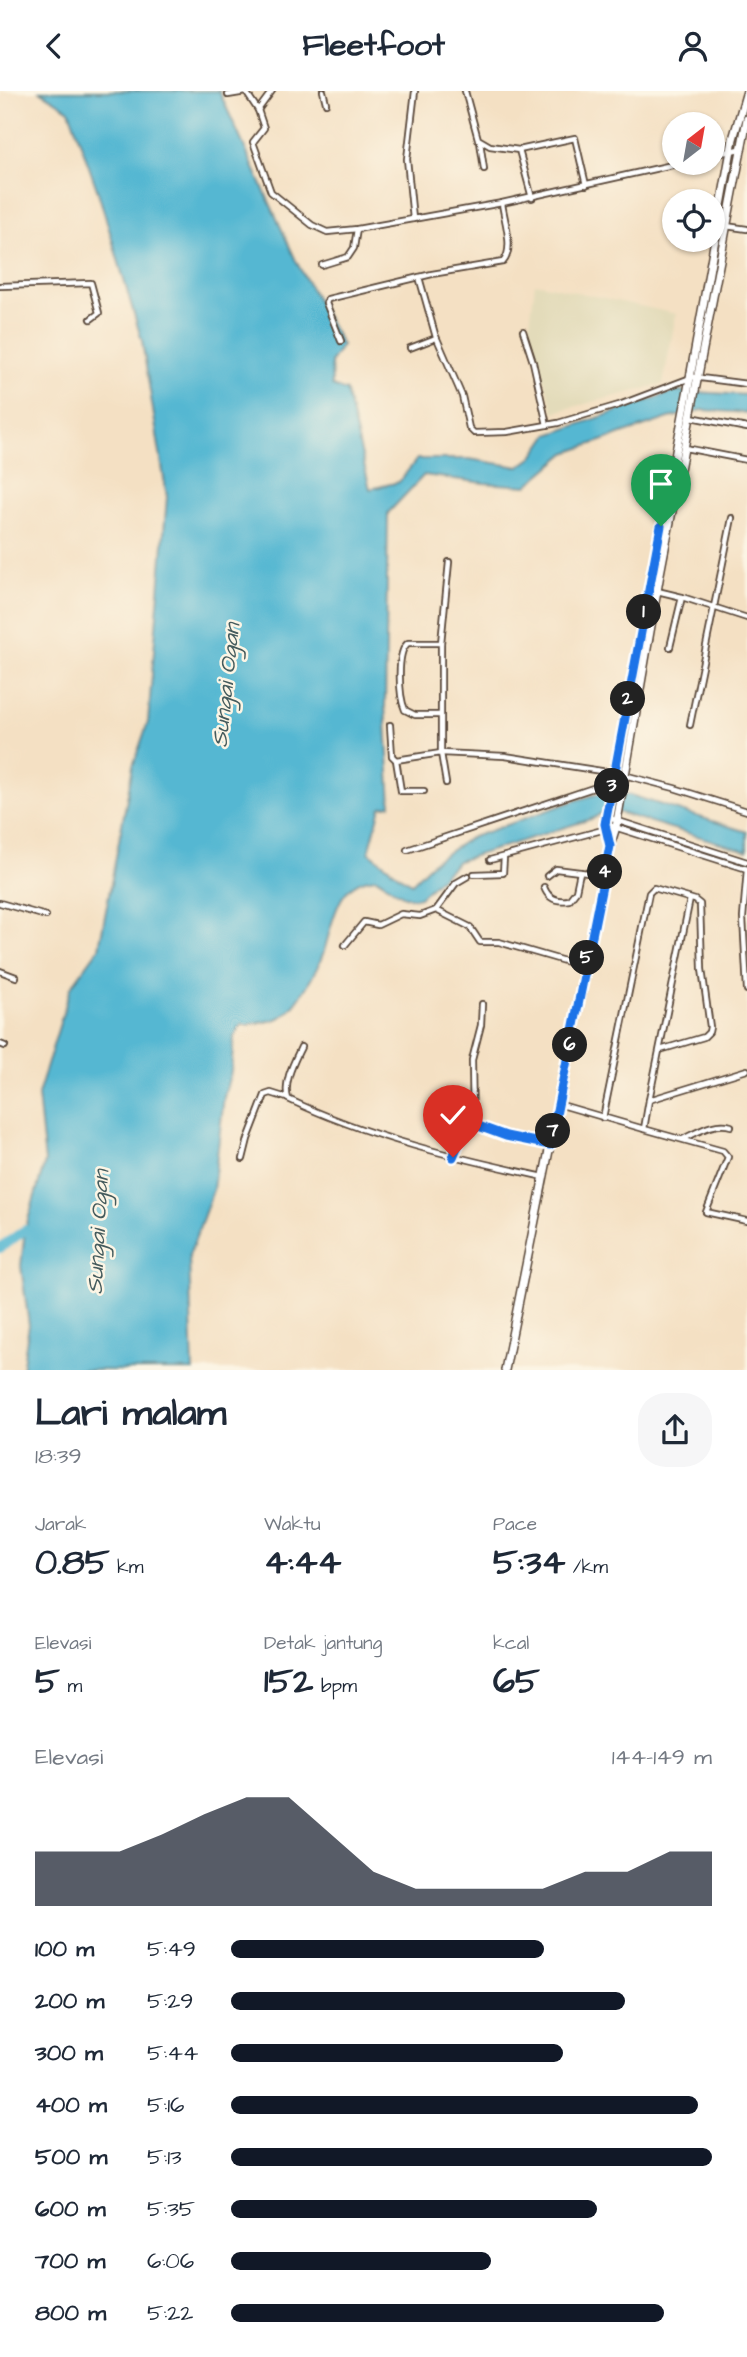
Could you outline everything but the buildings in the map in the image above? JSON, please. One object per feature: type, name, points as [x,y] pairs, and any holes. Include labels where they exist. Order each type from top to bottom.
[{"type":"street","points":[[258,110],[272,91]]},
{"type":"street","points":[[323,91],[326,103]]},
{"type":"street","points":[[413,219],[407,159],[415,91]]},
{"type":"street","points":[[465,91],[480,141],[484,169]]},
{"type":"street","points":[[505,1370],[585,967],[623,792],[653,590],[688,416],[747,91]]},
{"type":"street","points":[[228,95],[246,92],[258,110],[264,128],[254,144],[271,192],[318,229],[327,232],[532,198],[662,167]]},
{"type":"street","points":[[747,119],[746,131],[735,150],[737,160],[725,225],[747,229]]},
{"type":"street","points":[[480,141],[496,148],[519,150],[575,138],[586,185]]},
{"type":"street","points":[[519,150],[532,198]]},
{"type":"street","points":[[725,152],[735,150]]},
{"type":"street","points":[[737,160],[747,162]]},
{"type":"street","points":[[341,341],[329,314],[326,303],[328,299],[419,277],[503,262],[508,257],[509,249],[502,203]]},
{"type":"street","points":[[322,265],[348,257],[354,248],[357,229]]},
{"type":"street","points":[[693,378],[719,252]]},
{"type":"street","points":[[419,277],[436,338],[456,380],[471,432],[482,434],[547,425],[618,405],[693,378],[747,384]]},
{"type":"street","points":[[0,286],[91,283],[99,313],[91,319]]},
{"type":"street","points":[[523,331],[547,425]]},
{"type":"street","points":[[410,348],[436,338]]},
{"type":"street","points":[[688,416],[747,428]]},
{"type":"street","points":[[610,846],[606,821],[612,773],[685,448],[688,416]]},
{"type":"street","points":[[685,448],[747,460]]},
{"type":"street","points":[[690,725],[732,518]]},
{"type":"street","points":[[446,783],[439,715],[441,643],[449,562]]},
{"type":"street","points":[[653,590],[747,618]]},
{"type":"street","points":[[670,647],[682,597]]},
{"type":"street","points":[[439,715],[415,715],[405,710],[401,656],[403,647],[408,643],[441,643]]},
{"type":"street","points":[[390,725],[392,756],[397,760],[401,791],[424,791]]},
{"type":"street","points":[[397,760],[441,753],[505,756],[612,773]]},
{"type":"street","points":[[407,850],[602,785],[612,773]]},
{"type":"street","points":[[624,775],[747,811]]},
{"type":"street","points":[[617,820],[747,869],[743,918],[747,990]]},
{"type":"street","points":[[491,860],[606,821],[617,820],[747,862]]},
{"type":"street","points":[[345,945],[364,922],[378,925],[401,914],[420,916],[436,910],[456,883],[471,875],[503,873],[504,857]]},
{"type":"street","points":[[547,876],[556,869],[604,875]]},
{"type":"street","points":[[544,887],[547,894],[558,901],[569,900],[576,891],[580,872]]},
{"type":"street","points":[[603,1118],[649,893],[656,888],[698,902],[700,907],[702,969],[710,1029],[704,1037],[660,1050]]},
{"type":"street","points":[[644,1129],[690,899]]},
{"type":"street","points":[[0,903],[46,916]]},
{"type":"street","points":[[436,910],[470,927],[480,942],[499,942],[585,967]]},
{"type":"street","points":[[0,971],[16,977]]},
{"type":"street","points":[[453,1157],[461,1138],[473,1124],[472,1060],[481,1025],[482,1004]]},
{"type":"street","points":[[288,1099],[288,1080],[301,1047]]},
{"type":"street","points":[[649,1100],[747,1070]]},
{"type":"street","points":[[243,1159],[265,1095],[276,1094],[328,1118],[394,1142],[544,1177]]},
{"type":"street","points":[[558,1104],[723,1151],[728,1157],[706,1212],[747,1221]]},
{"type":"street","points":[[682,1140],[723,1123],[731,1126]]},
{"type":"street","points":[[473,1124],[506,1136],[550,1145]]},
{"type":"shaded area","points":[[535,283],[676,314],[663,384],[554,412],[529,331]]},
{"type":"water","name":"Sungai Ogan","points":[[40,91],[219,91],[297,263],[342,345],[331,362],[332,386],[346,391],[370,489],[399,482],[417,459],[469,459],[519,467],[533,457],[548,435],[676,391],[747,395],[747,413],[702,410],[669,418],[566,453],[527,486],[424,475],[388,513],[385,706],[391,805],[381,807],[369,852],[412,883],[433,862],[470,838],[607,791],[630,795],[747,832],[747,851],[607,809],[594,818],[458,861],[420,897],[402,895],[376,878],[352,886],[334,915],[317,968],[292,1007],[275,1020],[241,1025],[234,1037],[213,1190],[189,1256],[193,1370],[22,1370],[29,1325],[21,1266],[25,1230],[45,1162],[38,1095],[71,987],[99,948],[133,766],[148,722],[167,497],[142,341],[99,195],[69,110]]},
{"type":"waterway","points":[[0,1248],[25,1230]]},
{"type":"route","points":[[453,1157],[461,1138],[473,1124],[506,1136],[550,1145],[610,846],[605,824],[661,526]]}]
